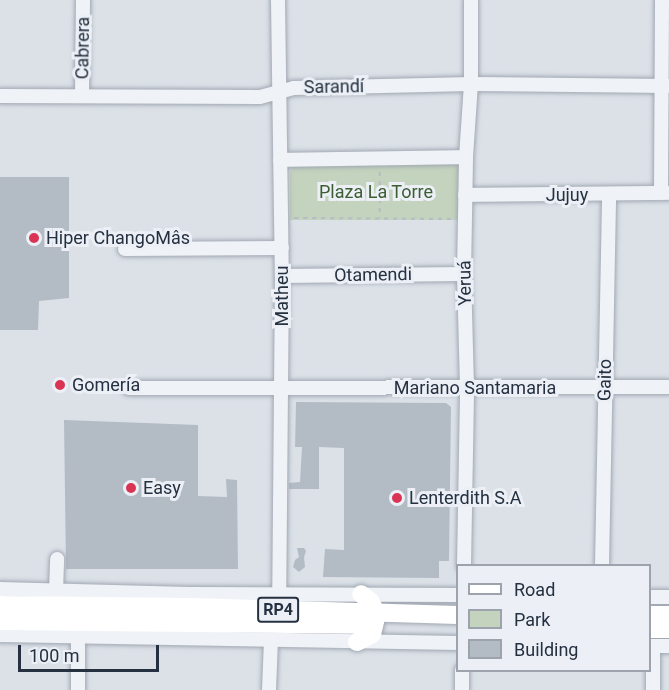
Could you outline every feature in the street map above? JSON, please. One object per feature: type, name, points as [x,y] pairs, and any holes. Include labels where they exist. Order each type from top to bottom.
[{"type":"main road","points":[[57,598],[141,593]]},
{"type":"main road","points":[[357,642],[372,634],[377,620],[370,601],[361,594]]},
{"type":"main road","name":"RP4","points":[[0,605],[57,598],[183,616]]},
{"type":"main road","name":"RP4","points":[[377,620],[456,615]]},
{"type":"main road","points":[[651,615],[669,615]]},
{"type":"main road","name":"RP4","points":[[0,621],[183,616],[377,620],[456,627]]},
{"type":"main road","points":[[651,641],[669,629]]},
{"type":"street","name":"Cabrera","points":[[82,95],[83,0]]},
{"type":"street","name":"Matheu","points":[[278,0],[282,248],[279,593]]},
{"type":"street","name":"Yeruá","points":[[464,564],[467,388],[464,273],[466,157],[471,84],[471,0]]},
{"type":"street","points":[[662,0],[665,193]]},
{"type":"street","name":"Sarandí","points":[[0,96],[260,97],[294,88],[471,84],[665,86]]},
{"type":"street","points":[[280,160],[466,157]]},
{"type":"street","name":"Jujuy","points":[[465,195],[665,193]]},
{"type":"street","name":"Gaito","points":[[602,564],[609,195]]},
{"type":"street","points":[[125,249],[282,248]]},
{"type":"street","name":"Otamendi","points":[[282,276],[464,273]]},
{"type":"street","name":"Mariano Santamaria","points":[[129,388],[669,387]]},
{"type":"street","points":[[0,589],[57,598],[57,559]]},
{"type":"street","points":[[141,593],[183,616],[271,640],[456,644]]},
{"type":"street","points":[[0,635],[78,637],[183,616],[279,593],[456,595]]},
{"type":"street","points":[[651,597],[669,597]]},
{"type":"street","points":[[78,637],[78,690]]},
{"type":"street","points":[[269,690],[271,640]]},
{"type":"street","points":[[653,690],[651,641],[669,646]]},
{"type":"street","points":[[462,672],[462,690]]},
{"type":"path","points":[[380,165],[380,219]]},
{"type":"path","points":[[290,218],[461,219]]},
{"type":"green space","name":"Plaza La Torre","points":[[455,164],[459,166],[461,220],[290,220],[292,167],[298,165]]},
{"type":"building","name":"Hiper ChangoMâs","points":[[0,177],[69,177],[69,298],[39,301],[38,330],[0,330]]},
{"type":"building","name":"Lenterdith S.A","points":[[296,402],[446,403],[451,407],[449,561],[439,561],[439,578],[323,577],[325,549],[344,550],[344,448],[319,447],[319,489],[289,489],[289,483],[300,482],[302,447],[295,447]]},
{"type":"building","name":"Easy","points":[[64,420],[198,425],[198,496],[227,497],[226,479],[237,480],[238,569],[66,569]]},
{"type":"building","points":[[297,548],[304,548],[306,551],[305,567],[299,572],[293,567],[295,560],[299,557]]},
{"type":"place","name":"Hiper ChangoMâs","points":[[34,238]]},
{"type":"place","name":"Gomería","points":[[60,385]]},
{"type":"place","name":"Easy","points":[[131,488]]},
{"type":"place","name":"Lenterdith S.A","points":[[397,498]]}]
